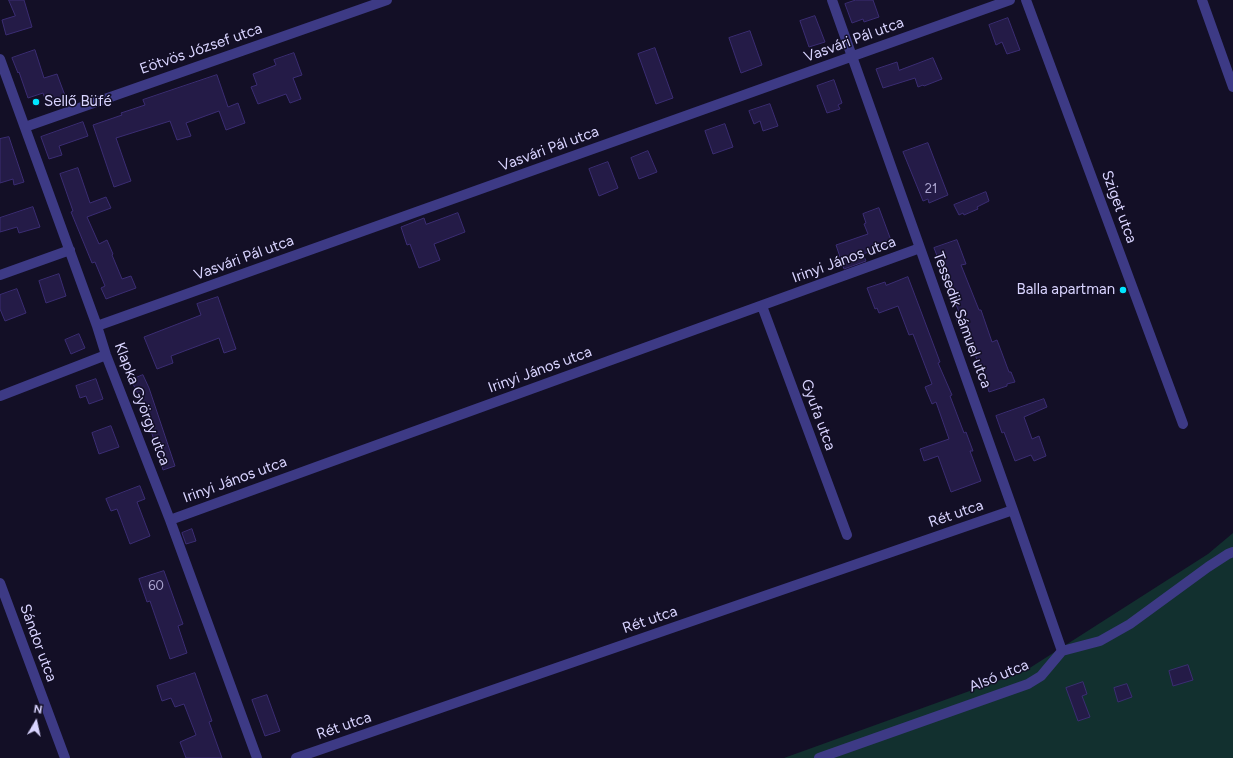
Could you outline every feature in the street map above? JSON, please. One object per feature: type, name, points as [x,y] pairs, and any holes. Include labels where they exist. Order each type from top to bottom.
[{"type":"street","name":"Eötvös József utca","points":[[25,127],[387,0]]},
{"type":"street","name":"Tessedik Sámuel utca","points":[[832,0],[1014,510],[1062,651]]},
{"type":"street","name":"Vasvári Pál utca","points":[[97,326],[1010,0]]},
{"type":"street","name":"Sziget utca","points":[[1026,0],[1183,424]]},
{"type":"street","points":[[1202,0],[1233,87]]},
{"type":"street","name":"Klapka György utca","points":[[0,59],[70,250],[106,355],[170,520],[257,758]]},
{"type":"street","name":"Irinyi János utca","points":[[170,520],[920,248]]},
{"type":"street","points":[[0,275],[70,250]]},
{"type":"street","name":"Gyufa utca","points":[[762,306],[847,535]]},
{"type":"street","points":[[0,396],[106,355]]},
{"type":"street","name":"Rét utca","points":[[296,758],[1014,510]]},
{"type":"street","points":[[1062,651],[1100,641],[1130,624],[1228,554],[1233,552]]},
{"type":"street","name":"Sándor utca","points":[[0,583],[65,758]]},
{"type":"street","name":"Alsó utca","points":[[819,758],[1028,684],[1041,676],[1062,651]]},
{"type":"green space","points":[[1233,533],[1233,758],[784,758],[1025,671],[1208,554]]},
{"type":"building","points":[[9,0],[24,0],[32,27],[6,35],[2,20],[15,16]]},
{"type":"building","points":[[856,0],[873,0],[879,17],[864,22],[863,19],[852,23],[845,4]]},
{"type":"building","points":[[815,16],[825,42],[809,47],[800,21]]},
{"type":"building","points":[[1008,18],[1020,50],[1007,54],[1002,42],[996,45],[989,25]]},
{"type":"building","points":[[750,31],[762,65],[741,73],[729,38]]},
{"type":"building","points":[[655,48],[673,98],[656,104],[638,54]]},
{"type":"building","points":[[35,50],[44,78],[57,74],[67,101],[48,107],[43,93],[28,98],[19,72],[18,73],[12,58]]},
{"type":"building","points":[[294,53],[302,75],[293,78],[301,99],[290,103],[286,94],[258,104],[251,87],[257,85],[253,74],[276,65],[274,60]]},
{"type":"building","points":[[933,58],[942,79],[918,87],[915,78],[883,88],[876,69],[897,62],[899,70]]},
{"type":"building","points":[[217,75],[228,107],[238,103],[245,123],[226,130],[219,111],[186,123],[191,136],[177,140],[170,121],[116,138],[131,181],[114,187],[93,125],[145,105],[143,100]]},
{"type":"building","points":[[834,80],[842,103],[838,105],[840,109],[827,113],[817,86]]},
{"type":"building","points":[[770,104],[778,126],[763,131],[760,121],[754,124],[749,111]]},
{"type":"building","points":[[83,122],[88,136],[59,146],[62,155],[49,159],[41,137]]},
{"type":"building","points":[[725,124],[733,147],[713,154],[705,131]]},
{"type":"building","points":[[9,137],[24,182],[14,185],[13,179],[0,183],[0,139]]},
{"type":"building","points":[[928,143],[948,195],[929,203],[928,199],[923,201],[903,152]]},
{"type":"building","points":[[648,151],[657,172],[639,179],[631,158]]},
{"type":"building","points":[[608,162],[618,188],[599,196],[589,169]]},
{"type":"building","points":[[78,168],[90,203],[106,197],[111,208],[87,217],[99,244],[107,240],[122,279],[131,276],[136,288],[106,299],[101,288],[105,286],[95,262],[92,263],[71,212],[73,211],[60,174]]},
{"type":"building","points":[[986,192],[989,201],[977,207],[978,209],[964,215],[963,213],[959,215],[954,205]]},
{"type":"building","points":[[33,207],[40,227],[19,233],[17,227],[0,232],[0,218]]},
{"type":"building","points":[[879,208],[892,243],[863,254],[866,261],[844,269],[836,245],[868,234],[864,224],[866,223],[863,214]]},
{"type":"building","points":[[458,213],[465,232],[434,244],[440,260],[419,268],[410,244],[407,245],[401,227],[424,218],[426,224]]},
{"type":"building","points":[[957,240],[966,264],[961,265],[979,310],[981,310],[992,342],[997,340],[1009,372],[1011,372],[1015,382],[989,392],[982,367],[980,368],[967,333],[962,334],[956,318],[961,317],[934,248]]},
{"type":"building","points":[[59,274],[66,296],[46,303],[39,281]]},
{"type":"building","points":[[908,277],[940,362],[938,363],[952,395],[950,396],[964,433],[966,432],[973,451],[970,451],[981,481],[951,492],[938,456],[924,461],[920,449],[949,439],[936,402],[932,404],[925,387],[932,384],[913,334],[909,335],[898,306],[879,313],[877,308],[875,309],[867,288],[885,282],[886,285]]},
{"type":"building","points":[[17,289],[26,313],[5,321],[0,309],[0,295]]},
{"type":"building","points":[[218,297],[236,349],[224,353],[219,338],[171,356],[173,363],[157,369],[144,337],[201,315],[197,304]]},
{"type":"building","points":[[79,334],[85,348],[71,354],[65,340]]},
{"type":"building","points":[[143,375],[149,388],[175,466],[163,470],[140,398],[131,380]]},
{"type":"building","points":[[96,379],[103,399],[89,404],[86,396],[80,398],[76,386]]},
{"type":"building","points":[[1044,399],[1047,407],[1024,417],[1032,439],[1039,436],[1046,456],[1034,461],[1031,455],[1015,461],[996,416]]},
{"type":"building","points":[[111,426],[119,447],[99,454],[92,433]]},
{"type":"building","points":[[140,486],[145,499],[137,502],[150,536],[130,544],[117,509],[111,511],[106,499]]},
{"type":"building","points":[[192,529],[196,541],[186,544],[182,533]]},
{"type":"building","points":[[164,571],[183,624],[178,626],[187,653],[170,659],[150,601],[147,602],[139,579]]},
{"type":"building","points":[[1188,665],[1193,680],[1173,686],[1169,671]]},
{"type":"building","points":[[195,673],[212,721],[209,722],[222,758],[186,758],[180,742],[196,735],[184,704],[175,707],[171,698],[162,701],[157,686]]},
{"type":"building","points":[[1083,682],[1087,694],[1082,696],[1090,717],[1078,721],[1066,688]]},
{"type":"building","points":[[1127,684],[1132,697],[1118,702],[1114,688]]},
{"type":"building","points":[[267,695],[280,731],[265,736],[252,700]]},
{"type":"place","name":"Sellő Büfé","points":[[36,102]]},
{"type":"place","name":"Balla apartman","points":[[1123,290]]}]
